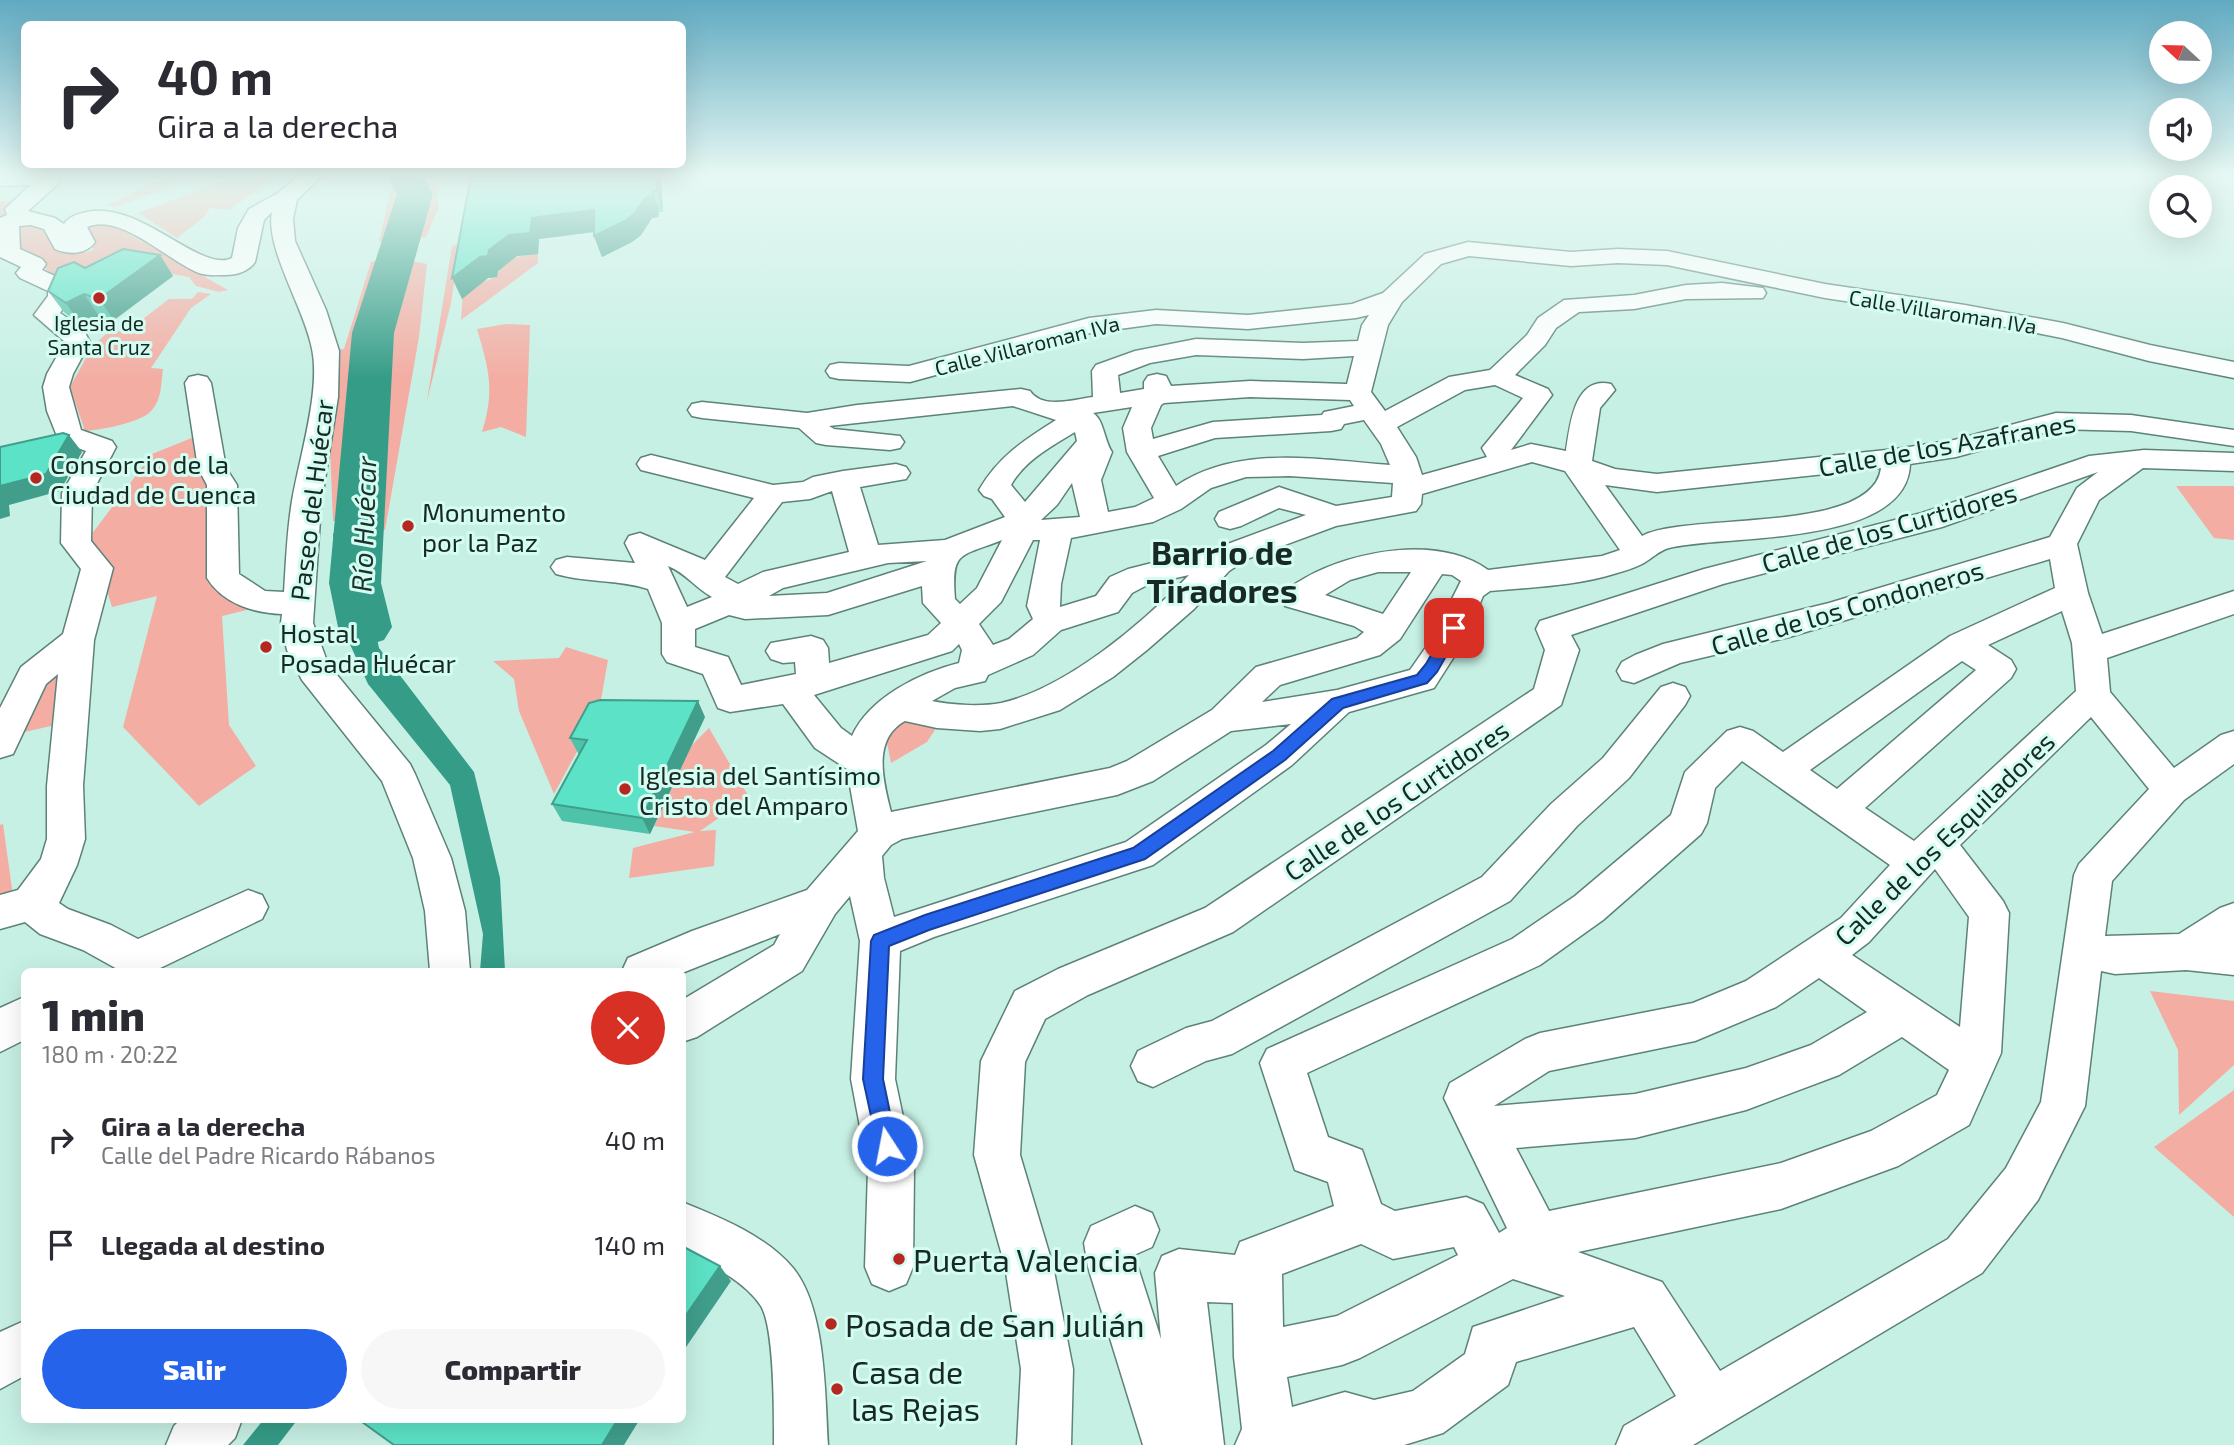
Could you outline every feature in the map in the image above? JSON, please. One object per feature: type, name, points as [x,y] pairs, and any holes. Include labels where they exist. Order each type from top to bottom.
[{"type":"street","points":[[8,243],[8,253],[34,264],[28,273],[60,288],[60,296],[46,315],[72,329],[77,338],[75,355],[63,370],[55,389],[69,435],[102,447],[77,492],[76,543],[97,568],[78,640],[65,786],[66,839],[58,865],[15,908]]},
{"type":"street","points":[[63,243],[70,247],[80,243]]},
{"type":"street","points":[[162,243],[207,268],[232,268],[243,262],[247,243]]},
{"type":"street","name":"Paseo del Huécar","points":[[285,243],[314,310],[323,339],[326,363],[325,397],[306,505],[297,623],[304,650],[314,671],[397,774],[432,858],[445,911],[450,968]]},
{"type":"street","name":"Calle Villaroman IVa","points":[[839,371],[910,373],[1089,326],[1156,317],[1248,322],[1356,311],[1392,298],[1433,259],[1468,249],[1571,259],[1618,256],[1667,258],[1854,296],[1990,316],[2234,370]]},
{"type":"street","points":[[1498,377],[1536,340],[1547,323],[1573,305],[1634,302],[1686,292],[1722,290],[1813,298],[1854,296]]},
{"type":"street","points":[[904,702],[937,715],[980,718],[1000,716],[1048,701],[1101,668],[1135,642],[1183,601],[1218,564],[1236,552],[1330,517],[1406,504],[1405,458],[1370,409],[1369,348],[1375,325],[1392,298]]},
{"type":"street","points":[[1107,401],[1105,371],[1144,356],[1196,347],[1303,351],[1369,348]]},
{"type":"street","points":[[1144,356],[1157,380],[1158,395]]},
{"type":"street","points":[[1141,452],[1213,430],[1331,423],[1334,418],[1458,383],[1498,377],[1539,395],[1496,448],[1503,460]]},
{"type":"street","points":[[198,383],[212,468],[222,485],[223,578],[258,602],[297,603]]},
{"type":"street","points":[[991,496],[1000,476],[1026,449],[1076,423],[1107,401],[1250,389],[1370,409]]},
{"type":"street","points":[[1602,390],[1587,407],[1577,467],[1639,553]]},
{"type":"street","points":[[1158,395],[1150,400],[1137,428],[1141,452],[1171,502]]},
{"type":"street","points":[[702,410],[807,422],[857,413],[1021,397],[1024,402],[1076,423],[1098,452],[1086,474],[1086,491],[1097,524]]},
{"type":"street","name":"Calle de los Azafranes","points":[[1023,526],[1058,529],[1142,515],[1171,502],[1201,482],[1243,468],[1290,467],[1407,487],[1503,460],[1539,453],[1618,480],[1657,482],[1896,458],[1956,448],[2056,421],[2131,423],[2234,438]]},
{"type":"street","points":[[807,422],[826,437],[890,442]]},
{"type":"street","points":[[1023,526],[828,604],[745,608],[706,580],[704,574],[687,562],[640,543],[671,605],[679,654],[716,666],[730,699],[802,686],[940,643],[962,623],[990,594],[1023,526],[1069,466],[1076,423]]},
{"type":"street","points":[[1224,719],[1338,703],[1422,679],[1448,641],[1470,590],[1482,580],[1547,575],[1605,566],[1639,553],[1657,541],[1817,521],[1847,513],[1884,494],[1895,478],[1896,458]]},
{"type":"street","points":[[2171,790],[2093,695],[2090,651],[2072,593],[2062,544],[2087,495],[2102,482],[2144,459],[2234,462]]},
{"type":"street","name":"Calle de los Curtidores","points":[[1044,1445],[1047,1369],[1045,1356],[1029,1266],[997,1156],[1003,1061],[1030,1005],[1073,982],[1219,920],[1549,696],[1562,650],[1552,629],[1715,576],[1931,520],[2099,462],[2144,459]]},
{"type":"street","points":[[651,464],[774,494],[810,490],[822,483],[895,473]]},
{"type":"street","points":[[991,496],[1069,466]]},
{"type":"street","points":[[842,480],[867,559]]},
{"type":"street","points":[[706,580],[774,494]]},
{"type":"street","points":[[991,496],[1023,526]]},
{"type":"street","points":[[1230,519],[1279,496],[1291,503],[1323,510],[1330,517]]},
{"type":"street","points":[[1050,622],[1043,606],[1058,529]]},
{"type":"street","name":"Calle de los Condoneros","points":[[1634,671],[1650,659],[1734,640],[1955,578],[2062,544]]},
{"type":"street","points":[[567,566],[629,572],[671,605],[733,600],[774,580],[888,553],[943,560]]},
{"type":"street","points":[[889,1267],[891,1169],[873,1079],[880,941],[865,878],[871,844],[863,762],[866,745],[882,719],[904,702],[946,677],[973,672],[979,650],[962,623],[939,603],[943,560]]},
{"type":"street","points":[[1388,631],[1365,618],[1296,598],[1339,573],[1378,562],[1434,562],[1461,566],[1482,580]]},
{"type":"street","points":[[686,1021],[788,958],[821,902],[871,844],[893,826],[1117,781],[1166,757],[1224,719],[1268,676],[1368,647],[1388,631],[1434,562]]},
{"type":"street","points":[[974,667],[1021,647],[1050,622],[1107,604],[1121,584],[1139,576],[1184,565],[1218,564]]},
{"type":"street","points":[[1784,770],[1962,644],[2072,593]]},
{"type":"street","points":[[2090,651],[2234,602]]},
{"type":"street","points":[[0,744],[33,676],[78,640]]},
{"type":"street","points":[[1839,809],[1999,669],[1962,644]]},
{"type":"street","points":[[783,651],[811,648],[802,686],[828,738],[863,762]]},
{"type":"street","points":[[900,654],[904,702]]},
{"type":"street","name":"Calle de los Esquiladores","points":[[1513,1252],[1482,1129],[1466,1098],[1540,1053],[1695,1022],[1761,994],[1855,930],[1927,853],[2093,695]]},
{"type":"street","points":[[1153,1066],[1202,1042],[1217,1040],[1496,889],[1564,815],[1616,768],[1672,696]]},
{"type":"street","points":[[880,941],[925,923],[1139,854],[1279,755],[1338,703]]},
{"type":"street","points":[[1259,1357],[1342,1339],[1513,1252],[1781,1186],[1882,1150],[1953,1110],[1979,1053],[1989,912],[1927,853],[1839,809],[1740,741],[1698,782],[1688,823],[1589,908],[1526,952],[1283,1063],[1311,1154],[1346,1166],[1362,1220]]},
{"type":"street","points":[[1643,1445],[1965,1256],[2022,1184],[2063,1106],[2093,875],[2171,790],[2234,745]]},
{"type":"street","points":[[15,908],[86,853],[78,779]]},
{"type":"street","points":[[650,968],[706,944],[821,902]]},
{"type":"street","points":[[15,908],[97,937],[119,964],[144,957],[248,907]]},
{"type":"street","points":[[2186,952],[2234,920]]},
{"type":"street","points":[[2084,950],[2115,956],[2186,952],[2234,957]]},
{"type":"street","points":[[1819,955],[1975,1062]]},
{"type":"street","points":[[1482,1129],[1636,1116],[1746,1089],[1824,1060],[1902,1014]]},
{"type":"street","points":[[0,1032],[21,1018]]},
{"type":"street","points":[[1645,1300],[1604,1309],[1491,1345],[1490,1367],[1424,1414],[1374,1426],[1345,1418],[1266,1443],[1259,1357],[1257,1259],[1362,1220],[1393,1235],[1465,1222],[1513,1252],[1645,1300],[1711,1405]]},
{"type":"street","points":[[686,1228],[760,1271],[785,1299],[795,1364],[802,1445]]},
{"type":"street","points":[[1135,1230],[1108,1243],[1112,1267],[1170,1445]]},
{"type":"street","points":[[1197,1445],[1179,1273],[1211,1278],[1258,1280]]},
{"type":"street","points":[[0,1363],[21,1348]]},
{"type":"street","points":[[193,1445],[212,1423]]},
{"type":"shaded area","points":[[0,243],[55,243],[58,247],[85,252],[94,250],[91,243],[145,243],[228,290],[219,292],[196,286],[189,277],[139,268],[76,287],[53,275],[18,246],[0,255]]},
{"type":"shaded area","points":[[460,244],[451,303],[427,401],[452,246]]},
{"type":"shaded area","points":[[538,254],[538,263],[461,320],[463,290],[496,277],[503,266],[513,259]]},
{"type":"shaded area","points":[[390,257],[427,264],[419,337],[385,530],[333,521],[326,351],[344,349],[371,262]]},
{"type":"shaded area","points":[[198,292],[211,294],[191,308],[151,368],[163,369],[160,392],[154,408],[145,416],[129,423],[85,431],[70,387],[92,347],[106,334],[130,329],[169,299],[192,299]]},
{"type":"shaded area","points":[[506,324],[530,325],[526,437],[501,427],[482,432],[488,404],[489,380],[477,329]]},
{"type":"shaded area","points":[[194,437],[216,529],[255,608],[222,616],[229,725],[256,766],[199,806],[123,727],[157,596],[112,607],[96,555],[88,539],[152,454]]},
{"type":"shaded area","points":[[2176,486],[2234,486],[2234,540],[2214,538]]},
{"type":"shaded area","points":[[566,647],[608,660],[599,711],[554,794],[519,711],[514,679],[493,661],[559,658]]},
{"type":"shaded area","points":[[64,663],[64,723],[16,734],[42,674]]},
{"type":"shaded area","points":[[898,718],[940,722],[927,742],[891,763],[885,733]]},
{"type":"shaded area","points":[[709,728],[749,797],[700,831],[716,830],[714,866],[629,878],[633,848],[695,832],[654,826],[691,746]]},
{"type":"shaded area","points":[[3,824],[13,896],[0,898],[0,825]]},
{"type":"shaded area","points":[[2150,991],[2234,1001],[2234,1065],[2179,1115],[2178,1050]]},
{"type":"shaded area","points":[[2234,1090],[2234,1217],[2154,1147]]},
{"type":"water","points":[[393,243],[409,243],[381,338],[355,341],[369,322]]},
{"type":"water","points":[[384,348],[375,537],[334,542],[333,534],[346,522],[353,471],[352,353]]},
{"type":"water","points":[[340,549],[369,549],[365,584],[379,648],[474,772],[500,878],[505,968],[480,968],[483,934],[450,785],[368,684],[343,629],[337,579]]},
{"type":"water","points":[[261,1423],[295,1423],[278,1445],[243,1445]]},
{"type":"building","points":[[458,243],[498,243],[489,250],[488,256],[480,257],[452,278]]},
{"type":"building","points":[[123,249],[160,255],[99,299],[84,294],[66,303],[48,291],[58,268],[74,262],[85,268]]},
{"type":"building","points":[[63,433],[69,435],[46,474],[0,486],[0,447]]},
{"type":"building","name":"Iglesia del Santísimo Cristo del Amparo","points":[[600,700],[698,701],[642,818],[552,804],[587,740],[570,738],[589,703]]},
{"type":"building","points":[[686,1248],[720,1266],[686,1315]]},
{"type":"building","points":[[364,1423],[616,1423],[602,1445],[394,1445]]},
{"type":"waterway","name":"Río Huécar","points":[[365,627],[355,583],[373,333],[400,243]]},
{"type":"place","name":"Iglesia de Santa Cruz","points":[[99,298]]},
{"type":"place","name":"Consorcio de la Ciudad de Cuenca","points":[[36,478]]},
{"type":"place","name":"Monumento por la Paz","points":[[408,526]]},
{"type":"place","name":"Hostal Posada Huécar","points":[[266,647]]},
{"type":"place","name":"Iglesia del Santísimo Cristo del Amparo","points":[[625,789]]},
{"type":"place","name":"Puerta Valencia","points":[[899,1259]]},
{"type":"place","name":"Posada de San Julián","points":[[831,1324]]},
{"type":"place","name":"Casa de las Rejas","points":[[837,1389]]},
{"type":"district","name":"Barrio de Tiradores","points":[[1222,571]]},
{"type":"route","points":[[887,1146],[873,1079],[880,941],[925,923],[1139,854],[1279,755],[1338,703],[1422,679],[1432,668],[1454,628]]}]
